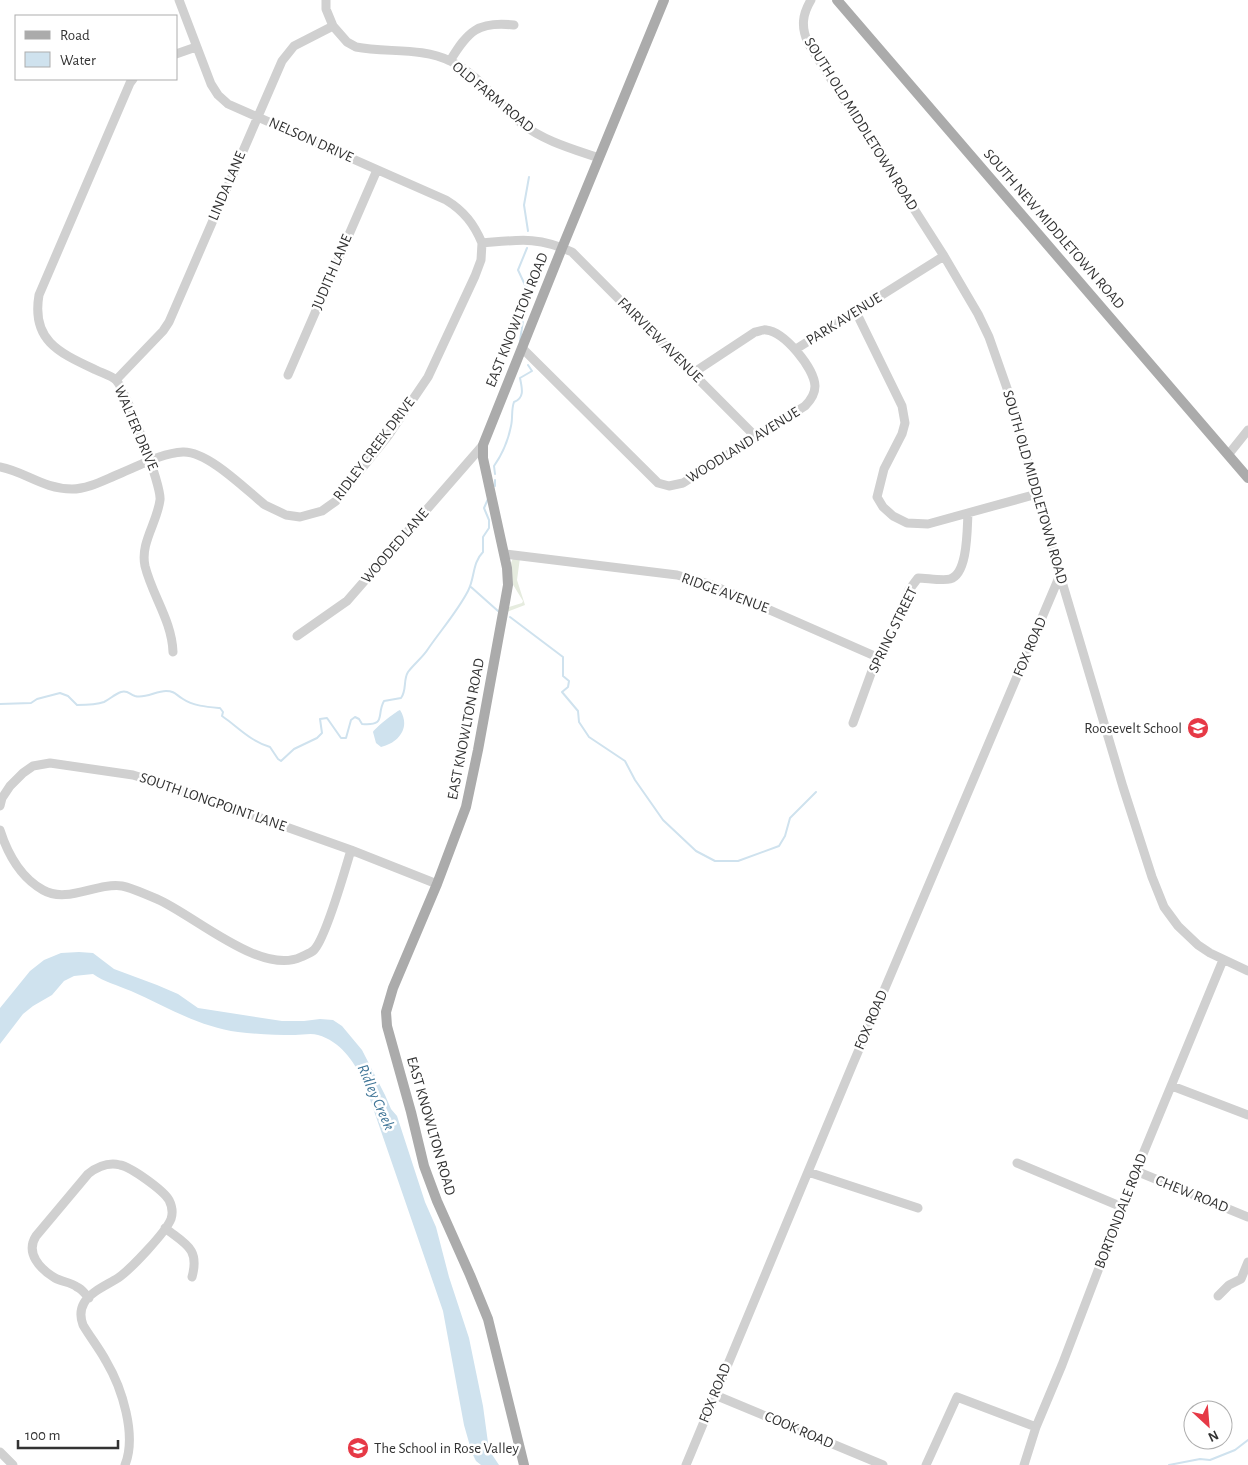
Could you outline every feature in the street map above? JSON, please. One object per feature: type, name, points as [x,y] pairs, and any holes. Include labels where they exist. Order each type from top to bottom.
[{"type":"main road","name":"EAST KNOWLTON ROAD","points":[[524,1465],[488,1320],[427,1175],[387,1026],[386,1012],[393,988],[437,884],[466,807],[507,594],[508,576],[484,458],[484,445],[562,248],[664,0]]},
{"type":"main road","name":"SOUTH NEW MIDDLETOWN ROAD","points":[[837,0],[1248,478]]},
{"type":"street","name":"NELSON DRIVE","points":[[179,0],[212,84],[218,95],[228,104],[446,200],[460,208],[471,221],[482,243]]},
{"type":"street","points":[[326,0],[326,9],[332,26]]},
{"type":"street","name":"SOUTH OLD MIDDLETOWN ROAD","points":[[811,0],[805,11],[802,24],[808,43],[944,256],[975,308],[989,337],[1009,394],[1060,575],[1123,786],[1164,907],[1184,932],[1210,953],[1248,972]]},
{"type":"street","points":[[450,61],[462,42],[475,29],[494,24],[514,25]]},
{"type":"street","name":"OLD FARM ROAD","points":[[332,26],[347,42],[356,47],[426,54],[450,61],[468,73],[515,118],[532,130],[551,141],[599,158]]},
{"type":"street","name":"LINDA LANE","points":[[116,380],[163,331],[169,322],[282,61],[289,50],[299,42],[332,26]]},
{"type":"street","points":[[178,53],[196,47]]},
{"type":"street","name":"WALTER DRIVE","points":[[133,80],[130,83],[38,295],[36,310],[45,338],[57,350],[116,380],[127,401],[158,480],[161,498],[157,516],[145,548],[144,557],[145,567],[170,630],[173,652]]},
{"type":"street","name":"JUDITH LANE","points":[[288,375],[377,170]]},
{"type":"street","points":[[482,243],[524,239],[539,241],[562,248]]},
{"type":"street","name":"RIDLEY CREEK DRIVE","points":[[0,467],[54,488],[74,490],[89,486],[150,461],[185,452],[198,454],[210,461],[274,511],[286,516],[300,516],[322,511],[336,501],[388,436],[428,377],[475,276],[481,260],[482,243]]},
{"type":"street","name":"FAIRVIEW AVENUE","points":[[562,248],[572,252],[756,436]]},
{"type":"street","name":"PARK AVENUE","points":[[693,373],[754,332],[765,330],[778,335],[796,349],[944,256]]},
{"type":"street","points":[[856,312],[902,406],[905,423],[902,434],[879,483],[877,497],[883,507],[893,516],[907,522],[928,524],[1037,494]]},
{"type":"street","name":"WOODLAND AVENUE","points":[[522,348],[658,483],[669,486],[683,483],[805,406],[812,399],[815,387],[812,377],[796,349]]},
{"type":"street","points":[[1228,455],[1248,430]]},
{"type":"street","name":"WOODED LANE","points":[[297,636],[347,601],[484,445]]},
{"type":"street","name":"SPRING STREET","points":[[853,723],[877,657],[887,644],[909,590],[918,578],[950,579],[957,574],[964,563],[968,513]]},
{"type":"street","name":"RIDGE AVENUE","points":[[504,554],[677,575],[709,584],[877,657]]},
{"type":"street","name":"FOX ROAD","points":[[686,1465],[1060,575]]},
{"type":"street","name":"SOUTH LONGPOINT LANE","points":[[0,806],[2,798],[23,773],[33,766],[50,763],[133,775],[196,794],[351,850],[437,884]]},
{"type":"street","points":[[0,830],[15,866],[32,883],[45,892],[62,894],[105,886],[122,886],[158,900],[242,948],[264,958],[281,962],[298,958],[314,950],[325,929],[351,850]]},
{"type":"street","name":"BORTONDALE ROAD","points":[[1024,1465],[1036,1427],[1062,1365],[1136,1171],[1223,960]]},
{"type":"street","points":[[1172,1086],[1248,1115]]},
{"type":"street","points":[[1017,1163],[1122,1207]]},
{"type":"street","points":[[89,1298],[76,1286],[57,1279],[42,1267],[35,1258],[32,1247],[36,1236],[88,1174],[108,1164],[122,1165],[134,1170],[164,1194],[169,1200],[172,1214],[165,1228],[131,1268],[83,1304],[81,1319],[84,1327],[110,1367],[122,1398],[130,1441],[125,1465]]},
{"type":"street","name":"CHEW ROAD","points":[[1136,1171],[1248,1217]]},
{"type":"street","points":[[808,1172],[918,1208]]},
{"type":"street","points":[[165,1228],[188,1247],[192,1253],[196,1263],[192,1277]]},
{"type":"street","points":[[1218,1296],[1229,1285],[1241,1278],[1248,1262]]},
{"type":"street","name":"COOK ROAD","points":[[715,1395],[883,1465]]},
{"type":"street","points":[[926,1465],[957,1397],[1036,1427]]},
{"type":"street","points":[[0,1452],[13,1465]]},
{"type":"shaded area","points":[[513,558],[520,558],[517,580],[525,605],[507,612],[509,607],[523,601],[512,583],[511,563]]},
{"type":"water","points":[[400,710],[403,716],[404,728],[398,738],[381,747],[376,743],[373,732],[385,720]]},
{"type":"water","name":"Ridley Creek","points":[[61,953],[93,953],[114,969],[178,994],[198,1008],[282,1021],[333,1020],[342,1026],[362,1050],[391,1109],[397,1116],[425,1202],[436,1227],[449,1277],[469,1338],[483,1406],[489,1450],[499,1465],[481,1465],[476,1461],[472,1453],[464,1425],[443,1311],[363,1079],[345,1052],[333,1042],[318,1035],[238,1032],[210,1026],[93,974],[74,976],[64,981],[52,995],[23,1014],[0,1044],[0,1008],[30,971],[44,960]]},
{"type":"waterway","points":[[528,231],[524,205],[529,177]]},
{"type":"waterway","points":[[520,341],[526,300],[531,291],[525,285],[518,270],[527,248]]},
{"type":"waterway","points":[[495,474],[494,466],[503,452],[510,431],[514,402],[521,395],[520,378],[532,371],[528,365]]},
{"type":"waterway","points":[[495,480],[495,486]]},
{"type":"waterway","points":[[0,704],[31,703],[37,699],[60,693],[68,696],[77,705],[91,705],[104,702],[123,692],[139,697],[169,691],[191,703],[220,708],[223,712],[222,716],[250,737],[270,747],[281,761],[294,749],[317,738],[322,733],[320,719],[327,718],[341,738],[346,738],[351,720],[355,717],[362,724],[375,723],[378,721],[384,701],[401,698],[408,672],[426,652],[464,599],[479,556],[483,552],[483,537],[489,528],[489,520],[484,508],[488,499]]},
{"type":"waterway","points":[[471,587],[498,611]]},
{"type":"waterway","points":[[510,617],[563,657],[563,676],[569,681],[568,687],[562,692],[578,711],[579,722],[589,737],[625,761],[635,780],[663,820],[696,851],[715,861],[738,861],[779,846],[785,836],[790,818],[816,792]]},
{"type":"waterway","points":[[1169,1465],[1200,1459],[1210,1460],[1235,1450],[1248,1440]]},
{"type":"place","name":"Roosevelt School","points":[[1198,728]]},
{"type":"place","name":"The School in Rose Valley","points":[[358,1448]]}]
